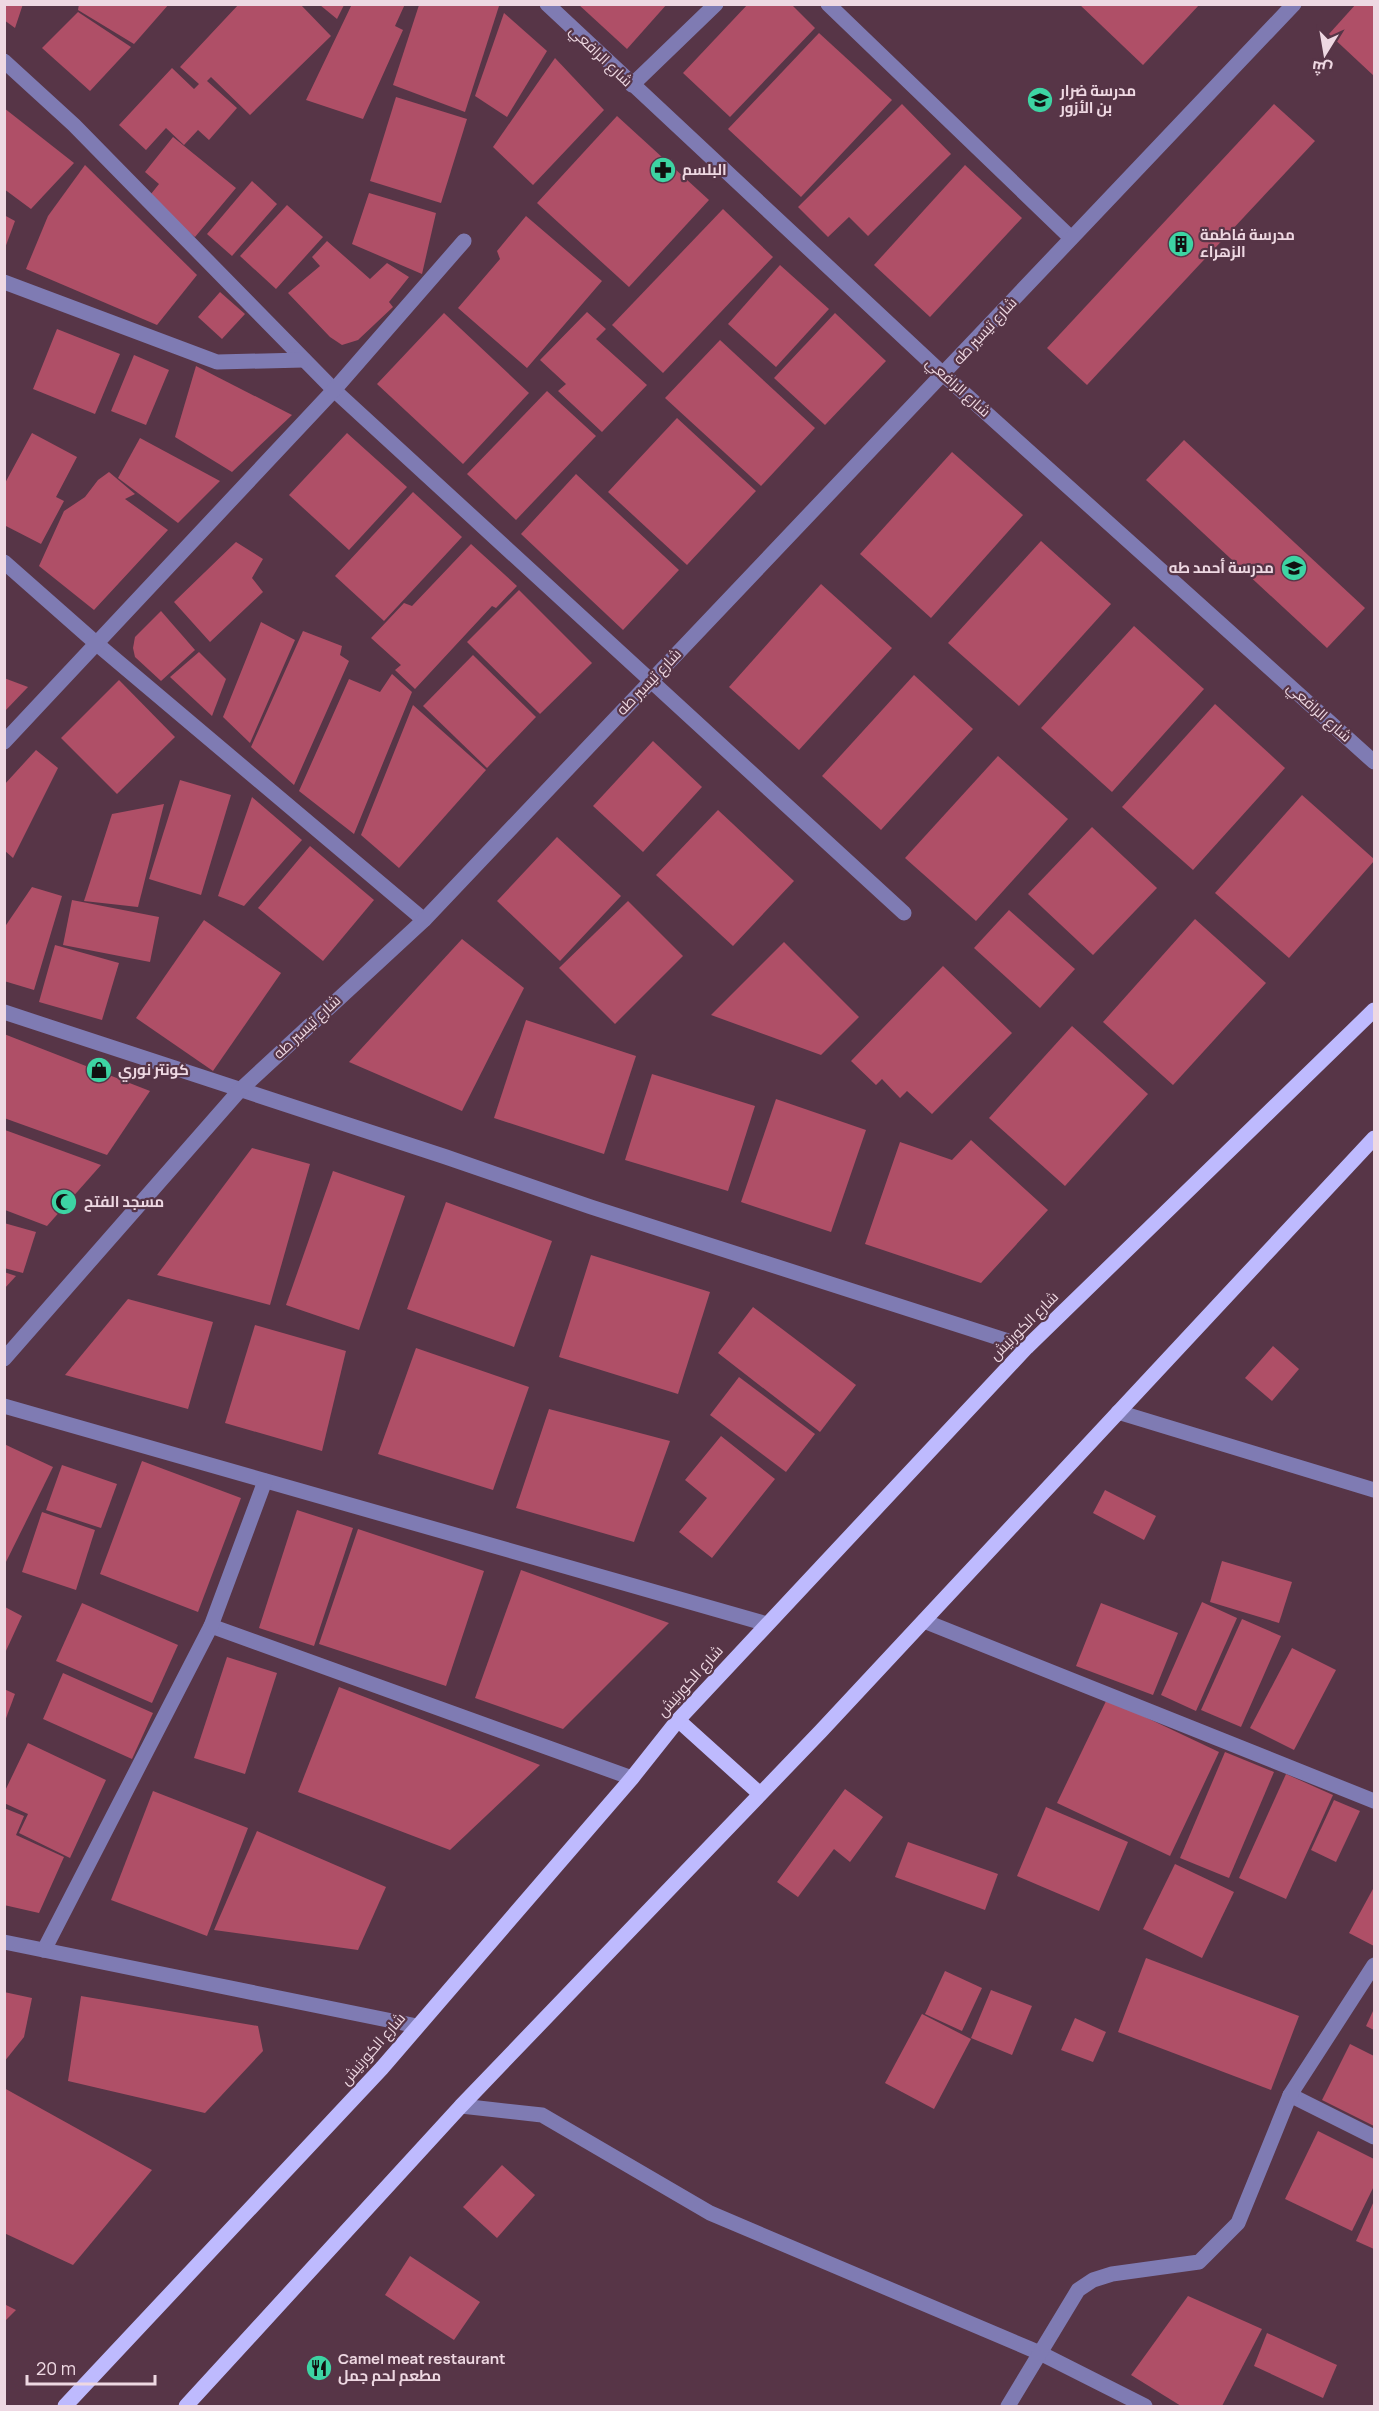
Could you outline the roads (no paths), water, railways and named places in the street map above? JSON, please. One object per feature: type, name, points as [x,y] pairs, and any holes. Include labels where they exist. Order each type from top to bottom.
[{"type":"main road","name":"شارع الكورنيش","points":[[65,2406],[340,2114],[632,1778],[678,1720],[766,1624],[1027,1347],[1374,1010]]},
{"type":"main road","points":[[186,2406],[461,2106],[924,1621],[1374,1138]]},
{"type":"main road","points":[[678,1720],[760,1794]]},
{"type":"street","name":"شارع الرافعي","points":[[547,4],[944,375],[1374,762]]},
{"type":"street","points":[[632,85],[716,4]]},
{"type":"street","points":[[828,4],[1071,238]]},
{"type":"street","name":"شارع تيسير طه","points":[[4,1359],[240,1090],[424,920],[1294,4]]},
{"type":"street","points":[[4,60],[74,125],[334,390],[904,913]]},
{"type":"street","points":[[4,742],[334,390],[464,242]]},
{"type":"street","points":[[4,282],[217,362],[304,360]]},
{"type":"street","points":[[4,562],[97,644],[424,920]]},
{"type":"street","points":[[4,1012],[591,1207],[1027,1347]]},
{"type":"street","points":[[4,1406],[766,1624]]},
{"type":"street","points":[[1118,1412],[1374,1490]]},
{"type":"street","points":[[44,1950],[211,1626],[265,1481]]},
{"type":"street","points":[[924,1621],[1374,1801]]},
{"type":"street","points":[[211,1626],[632,1778]]},
{"type":"street","points":[[4,1942],[417,2026]]},
{"type":"street","points":[[1008,2406],[1078,2290],[1093,2280],[1112,2274],[1199,2262],[1238,2223],[1290,2095],[1374,1965]]},
{"type":"street","points":[[1290,2095],[1374,2137]]},
{"type":"street","points":[[461,2106],[542,2115],[710,2213],[1040,2353],[1145,2406]]},
{"type":"place","name":"مدرسة ضرار بن الأزور","points":[[1040,100]]},
{"type":"place","name":"البلسم","points":[[663,170]]},
{"type":"place","name":"مدرسة فاطمة الزهراء","points":[[1181,244]]},
{"type":"place","name":"مدرسة أحمد طه","points":[[1294,568]]},
{"type":"place","name":"كونتر نوري","points":[[99,1070]]},
{"type":"place","name":"مسجد الفتح","points":[[64,1202]]},
{"type":"place","name":"Camel meat restaurant مطعم لحم جمل","points":[[319,2368]]}]
